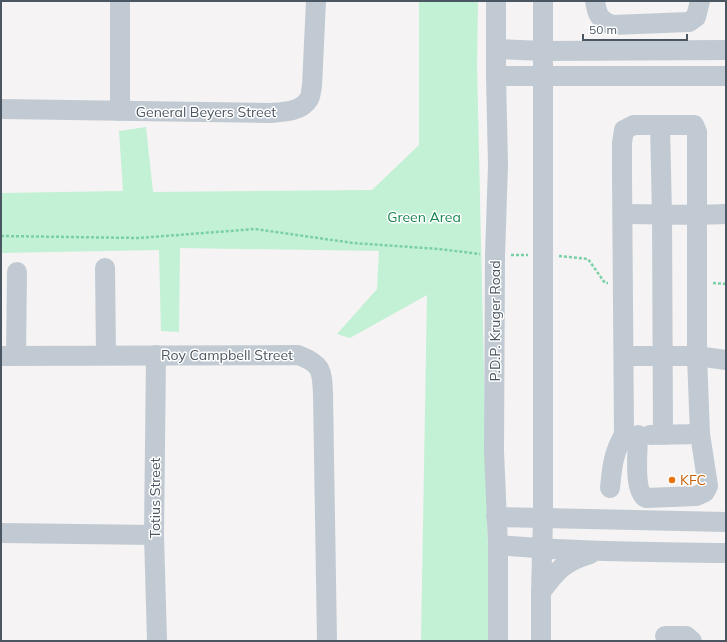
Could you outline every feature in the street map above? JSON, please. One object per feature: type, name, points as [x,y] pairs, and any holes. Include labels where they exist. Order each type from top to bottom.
[{"type":"street","points":[[120,1],[120,111]]},
{"type":"street","name":"General Beyers Street","points":[[1,109],[270,113],[291,111],[301,106],[309,99],[312,86],[316,1]]},
{"type":"street","name":"P.D.P. Kruger Road","points":[[496,1],[498,165],[495,256],[494,451],[498,545],[498,641]]},
{"type":"street","points":[[541,641],[544,255],[543,1]]},
{"type":"street","points":[[595,1],[600,18],[604,22],[612,25],[689,22],[696,17],[700,1]]},
{"type":"street","points":[[496,49],[544,51],[726,50]]},
{"type":"street","points":[[543,99],[579,77],[589,75]]},
{"type":"street","points":[[496,76],[726,76]]},
{"type":"street","points":[[634,125],[694,125],[696,127],[697,356],[700,434],[708,486],[705,492],[696,496],[646,498],[642,495],[638,484],[631,435],[624,356],[623,214],[622,153],[624,130],[634,125]]},
{"type":"street","points":[[660,125],[663,435]]},
{"type":"street","points":[[623,214],[697,216],[726,214]]},
{"type":"street","points":[[105,268],[106,355]]},
{"type":"street","points":[[8,356],[18,272]]},
{"type":"street","name":"Totius Street","points":[[156,355],[154,535],[157,641]]},
{"type":"street","name":"Roy Campbell Street","points":[[8,356],[298,355],[312,360],[319,368],[322,379],[323,394],[327,641]]},
{"type":"street","points":[[624,356],[697,356],[726,360]]},
{"type":"street","points":[[610,488],[614,456],[618,445],[631,435],[700,434]]},
{"type":"street","points":[[496,517],[726,522]]},
{"type":"street","points":[[1,534],[154,535]]},
{"type":"street","points":[[498,545],[542,549],[726,553]]},
{"type":"street","points":[[541,592],[557,572],[567,563],[579,557],[600,551]]},
{"type":"street","points":[[665,636],[686,636],[692,641]]},
{"type":"path","points":[[1,236],[139,238],[255,228],[353,244],[439,249],[495,256],[544,255],[588,259],[605,283],[623,283]]},
{"type":"path","points":[[697,282],[726,284]]},
{"type":"green space","name":"Green Area","points":[[419,1],[478,1],[477,65],[490,641],[421,641],[427,295],[350,338],[337,334],[377,289],[379,251],[180,248],[179,332],[161,331],[159,250],[1,253],[1,193],[123,191],[119,131],[146,127],[153,192],[372,190],[419,145]]},
{"type":"place","name":"KFC","points":[[672,480]]}]
